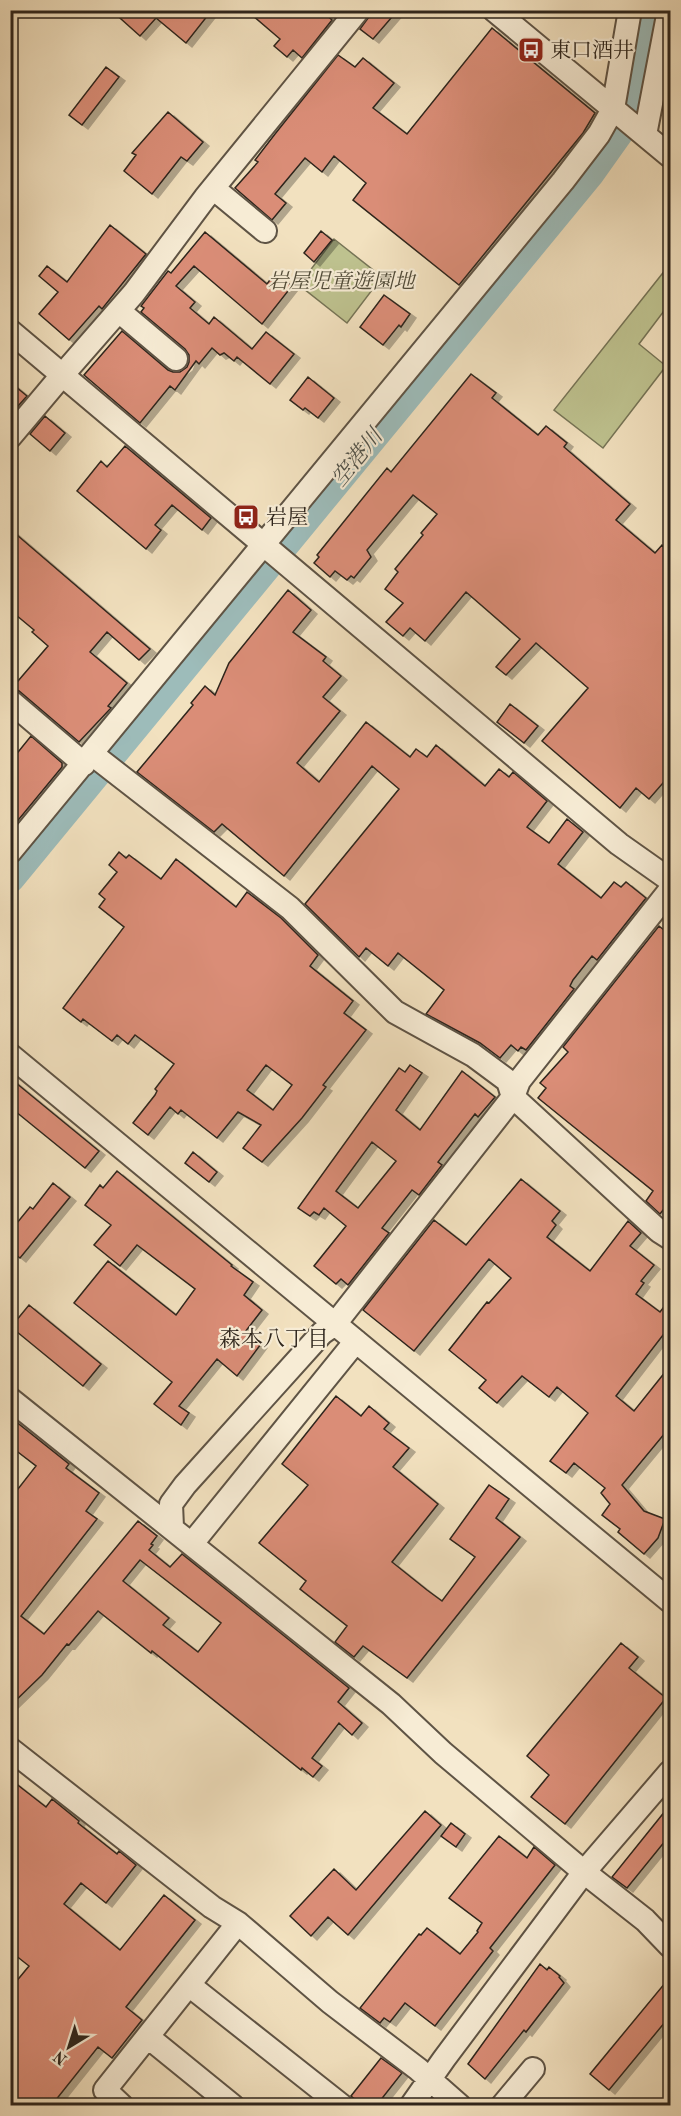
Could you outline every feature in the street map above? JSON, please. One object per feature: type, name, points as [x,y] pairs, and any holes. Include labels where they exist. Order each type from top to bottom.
[{"type":"street","points":[[10,437],[118,311],[213,188],[358,10]]},
{"type":"street","points":[[494,10],[670,156]]},
{"type":"street","points":[[629,122],[630,10]]},
{"type":"street","points":[[10,852],[91,759],[267,547],[599,134],[629,122],[669,10]]},
{"type":"street","points":[[213,188],[266,231]]},
{"type":"street","points":[[118,311],[176,359]]},
{"type":"street","points":[[10,331],[619,844],[670,880]]},
{"type":"street","points":[[10,701],[91,759],[118,774],[290,908],[395,1012],[472,1055],[508,1081],[513,1097],[670,1238]]},
{"type":"street","points":[[172,1527],[171,1504],[185,1485],[322,1333],[335,1324],[513,1097],[519,1081],[670,890]]},
{"type":"street","points":[[10,1055],[670,1601]]},
{"type":"street","points":[[198,1536],[356,1341]]},
{"type":"street","points":[[10,1399],[392,1704],[443,1753],[584,1872],[645,1920],[670,1946]]},
{"type":"street","points":[[10,1749],[212,1907],[238,1923],[330,2002],[460,2106]]},
{"type":"street","points":[[411,2106],[584,1872],[670,1772]]},
{"type":"street","points":[[122,2106],[105,2090],[238,1923]]},
{"type":"street","points":[[189,1985],[342,2106]]},
{"type":"street","points":[[148,2037],[233,2106]]},
{"type":"street","points":[[502,2106],[533,2069]]},
{"type":"green space","name":"岩屋児童遊園地","points":[[334,239],[382,277],[347,323],[299,285]]},
{"type":"green space","points":[[670,264],[670,303],[639,344],[666,366],[603,448],[554,410]]},
{"type":"building","points":[[111,10],[212,10],[186,43],[156,18],[140,36]]},
{"type":"building","points":[[246,10],[321,10],[332,20],[302,58],[293,50],[287,57],[274,46],[280,39]]},
{"type":"building","points":[[374,10],[398,10],[373,39],[360,29]]},
{"type":"building","points":[[492,28],[595,113],[583,133],[459,285],[353,200],[366,183],[334,156],[322,172],[305,158],[275,194],[286,203],[272,220],[235,188],[258,162],[255,160],[338,55],[355,67],[363,58],[394,83],[373,108],[407,134]]},
{"type":"building","points":[[106,67],[119,77],[82,125],[69,115]]},
{"type":"building","points":[[168,112],[203,142],[187,161],[181,157],[152,194],[124,171],[136,155],[132,153]]},
{"type":"building","points":[[110,225],[146,254],[102,309],[99,306],[69,340],[39,314],[58,292],[39,276],[47,266],[67,282]]},
{"type":"building","points":[[321,231],[332,240],[314,262],[304,253]]},
{"type":"building","points":[[205,232],[267,284],[275,273],[292,286],[262,324],[194,266],[176,286],[195,302],[190,308],[209,324],[214,317],[252,349],[266,332],[294,354],[270,384],[237,357],[234,361],[224,353],[220,355],[212,348],[199,364],[196,361],[175,390],[170,386],[140,423],[84,375],[122,331],[168,370],[180,372],[187,367],[189,355],[185,349],[141,312],[144,308],[141,306],[168,271],[171,273]]},
{"type":"building","points":[[384,295],[410,314],[383,345],[360,327]]},
{"type":"building","points":[[471,374],[496,393],[492,398],[538,435],[546,426],[567,443],[564,447],[630,504],[616,520],[655,553],[662,545],[670,552],[670,775],[649,799],[636,788],[620,808],[542,741],[588,688],[536,643],[506,675],[496,667],[520,639],[466,592],[425,641],[410,628],[403,636],[386,622],[403,603],[385,589],[398,572],[395,569],[437,514],[413,495],[367,550],[371,557],[354,578],[351,576],[347,580],[335,571],[330,577],[314,563],[319,557],[317,555],[387,468],[391,472]]},
{"type":"building","points":[[308,377],[334,398],[318,418],[290,400]]},
{"type":"building","points":[[10,382],[27,396],[10,415]]},
{"type":"building","points":[[45,416],[65,433],[50,451],[30,434]]},
{"type":"building","points":[[125,446],[211,518],[202,530],[172,505],[155,525],[161,530],[146,549],[77,491],[101,461],[107,467]]},
{"type":"building","points":[[10,529],[150,649],[139,660],[107,632],[90,652],[127,683],[108,706],[111,708],[79,742],[19,691],[12,688],[48,646],[32,632],[34,630],[10,610]]},
{"type":"building","points":[[288,590],[311,610],[293,632],[326,657],[323,661],[341,676],[323,697],[340,711],[297,763],[319,782],[366,722],[410,757],[416,749],[427,757],[436,745],[485,786],[499,769],[509,777],[513,772],[547,801],[527,827],[549,843],[567,819],[583,832],[558,864],[601,898],[614,882],[621,887],[626,882],[646,898],[597,960],[592,956],[573,980],[570,986],[574,989],[526,1050],[521,1047],[518,1051],[511,1045],[500,1058],[480,1043],[426,1014],[444,990],[398,953],[388,966],[366,948],[359,957],[305,904],[399,789],[372,766],[284,876],[222,824],[214,832],[137,772],[193,705],[191,703],[205,686],[215,695],[229,663]]},
{"type":"building","points":[[510,704],[538,726],[524,743],[497,722]]},
{"type":"building","points":[[31,736],[62,763],[62,767],[10,830],[10,762]]},
{"type":"building","points":[[119,852],[126,858],[129,855],[161,879],[176,859],[236,907],[247,892],[281,918],[318,955],[310,966],[353,1001],[344,1013],[366,1030],[323,1085],[326,1087],[302,1118],[262,1162],[243,1148],[261,1125],[238,1112],[217,1138],[181,1110],[178,1114],[170,1107],[148,1135],[133,1123],[155,1095],[157,1091],[155,1089],[174,1064],[135,1035],[128,1044],[117,1035],[112,1041],[83,1019],[81,1022],[63,1008],[124,927],[99,907],[105,899],[99,894],[117,872],[109,865]],"holes":[[[266,1065],[292,1085],[273,1110],[247,1090]]]},
{"type":"building","points":[[659,926],[670,935],[670,1201],[660,1214],[646,1201],[653,1191],[538,1098],[546,1088],[540,1083],[568,1052],[563,1047]]},
{"type":"building","points":[[410,1065],[422,1073],[396,1110],[420,1130],[462,1071],[495,1097],[478,1117],[475,1114],[438,1162],[442,1165],[419,1195],[412,1190],[382,1228],[389,1233],[348,1285],[341,1279],[336,1284],[314,1266],[346,1226],[324,1208],[319,1215],[314,1212],[310,1216],[298,1208],[399,1068],[405,1072]],"holes":[[[372,1142],[396,1161],[358,1208],[336,1191]]]},
{"type":"building","points":[[10,1078],[99,1151],[85,1168],[10,1107]]},
{"type":"building","points":[[193,1152],[217,1172],[209,1182],[185,1163]]},
{"type":"building","points":[[117,1171],[253,1282],[244,1295],[262,1310],[245,1332],[261,1344],[237,1376],[217,1359],[179,1406],[189,1413],[181,1425],[154,1404],[172,1382],[74,1303],[108,1261],[176,1315],[195,1289],[137,1245],[120,1266],[94,1245],[111,1225],[85,1205],[100,1185],[103,1188]]},
{"type":"building","points":[[521,1179],[560,1211],[552,1221],[556,1225],[547,1237],[590,1271],[628,1221],[641,1233],[630,1246],[654,1265],[641,1281],[644,1283],[636,1294],[660,1312],[670,1299],[670,1326],[616,1396],[634,1411],[670,1366],[670,1427],[622,1485],[644,1511],[665,1519],[658,1538],[644,1554],[618,1532],[620,1529],[602,1515],[610,1504],[601,1493],[605,1488],[574,1463],[566,1473],[550,1461],[588,1413],[557,1387],[549,1397],[522,1376],[497,1403],[479,1388],[486,1380],[449,1350],[487,1302],[489,1303],[511,1278],[489,1259],[414,1351],[363,1310],[434,1220],[466,1245]]},
{"type":"building","points":[[53,1183],[70,1197],[20,1258],[10,1250],[10,1217],[17,1223],[30,1207],[33,1209]]},
{"type":"building","points":[[29,1305],[101,1364],[83,1386],[11,1327]]},
{"type":"building","points":[[336,1396],[361,1416],[369,1406],[389,1423],[384,1429],[409,1448],[393,1467],[438,1504],[392,1562],[427,1590],[442,1601],[475,1557],[450,1539],[489,1485],[509,1499],[496,1518],[520,1537],[407,1678],[363,1646],[354,1657],[335,1642],[347,1626],[300,1589],[306,1581],[259,1543],[308,1485],[282,1464]]},
{"type":"building","points":[[10,1417],[69,1464],[66,1468],[99,1493],[86,1511],[97,1519],[21,1616],[44,1634],[138,1521],[157,1536],[149,1550],[170,1567],[182,1554],[349,1688],[338,1702],[362,1723],[352,1735],[339,1723],[312,1758],[322,1766],[313,1777],[98,1611],[42,1675],[10,1706],[10,1483],[18,1489],[36,1466],[10,1446]],"holes":[[[140,1560],[221,1623],[198,1652],[163,1625],[169,1618],[123,1581]]]},
{"type":"building","points":[[621,1643],[638,1657],[629,1668],[666,1698],[565,1824],[531,1797],[549,1775],[527,1756]]},
{"type":"building","points":[[10,1779],[46,1807],[52,1799],[117,1854],[119,1851],[136,1865],[106,1903],[81,1883],[64,1904],[120,1950],[164,1895],[195,1920],[126,2007],[142,2020],[112,2058],[98,2047],[51,2106],[10,2106],[10,2088],[16,2081],[10,2076],[10,1989],[29,1966],[10,1951]]},
{"type":"building","points":[[670,1805],[670,1835],[627,1888],[612,1877]]},
{"type":"building","points":[[425,1811],[441,1825],[348,1935],[328,1917],[311,1936],[290,1916],[334,1869],[356,1890]]},
{"type":"building","points":[[451,1823],[465,1834],[456,1847],[441,1836]]},
{"type":"building","points":[[499,1836],[527,1858],[534,1847],[555,1865],[490,1948],[493,1951],[435,2026],[405,2003],[390,2022],[384,2018],[380,2023],[360,2008],[419,1934],[421,1935],[427,1928],[460,1954],[478,1932],[482,1923],[449,1898]]},
{"type":"building","points":[[540,1964],[547,1970],[549,1967],[560,1976],[564,1983],[485,2079],[468,2064]]},
{"type":"building","points":[[670,1977],[670,2016],[609,2090],[590,2074]]},
{"type":"building","points":[[381,2058],[402,2073],[376,2106],[363,2106],[351,2096]]},
{"type":"waterway","name":"空港川","points":[[10,878],[589,174],[633,112],[650,10]]},
{"type":"place","name":"東口酒井","points":[[531,50]]},
{"type":"place","name":"岩屋","points":[[246,517]]},
{"type":"district","name":"森本八丁目","points":[[274,1338]]}]
